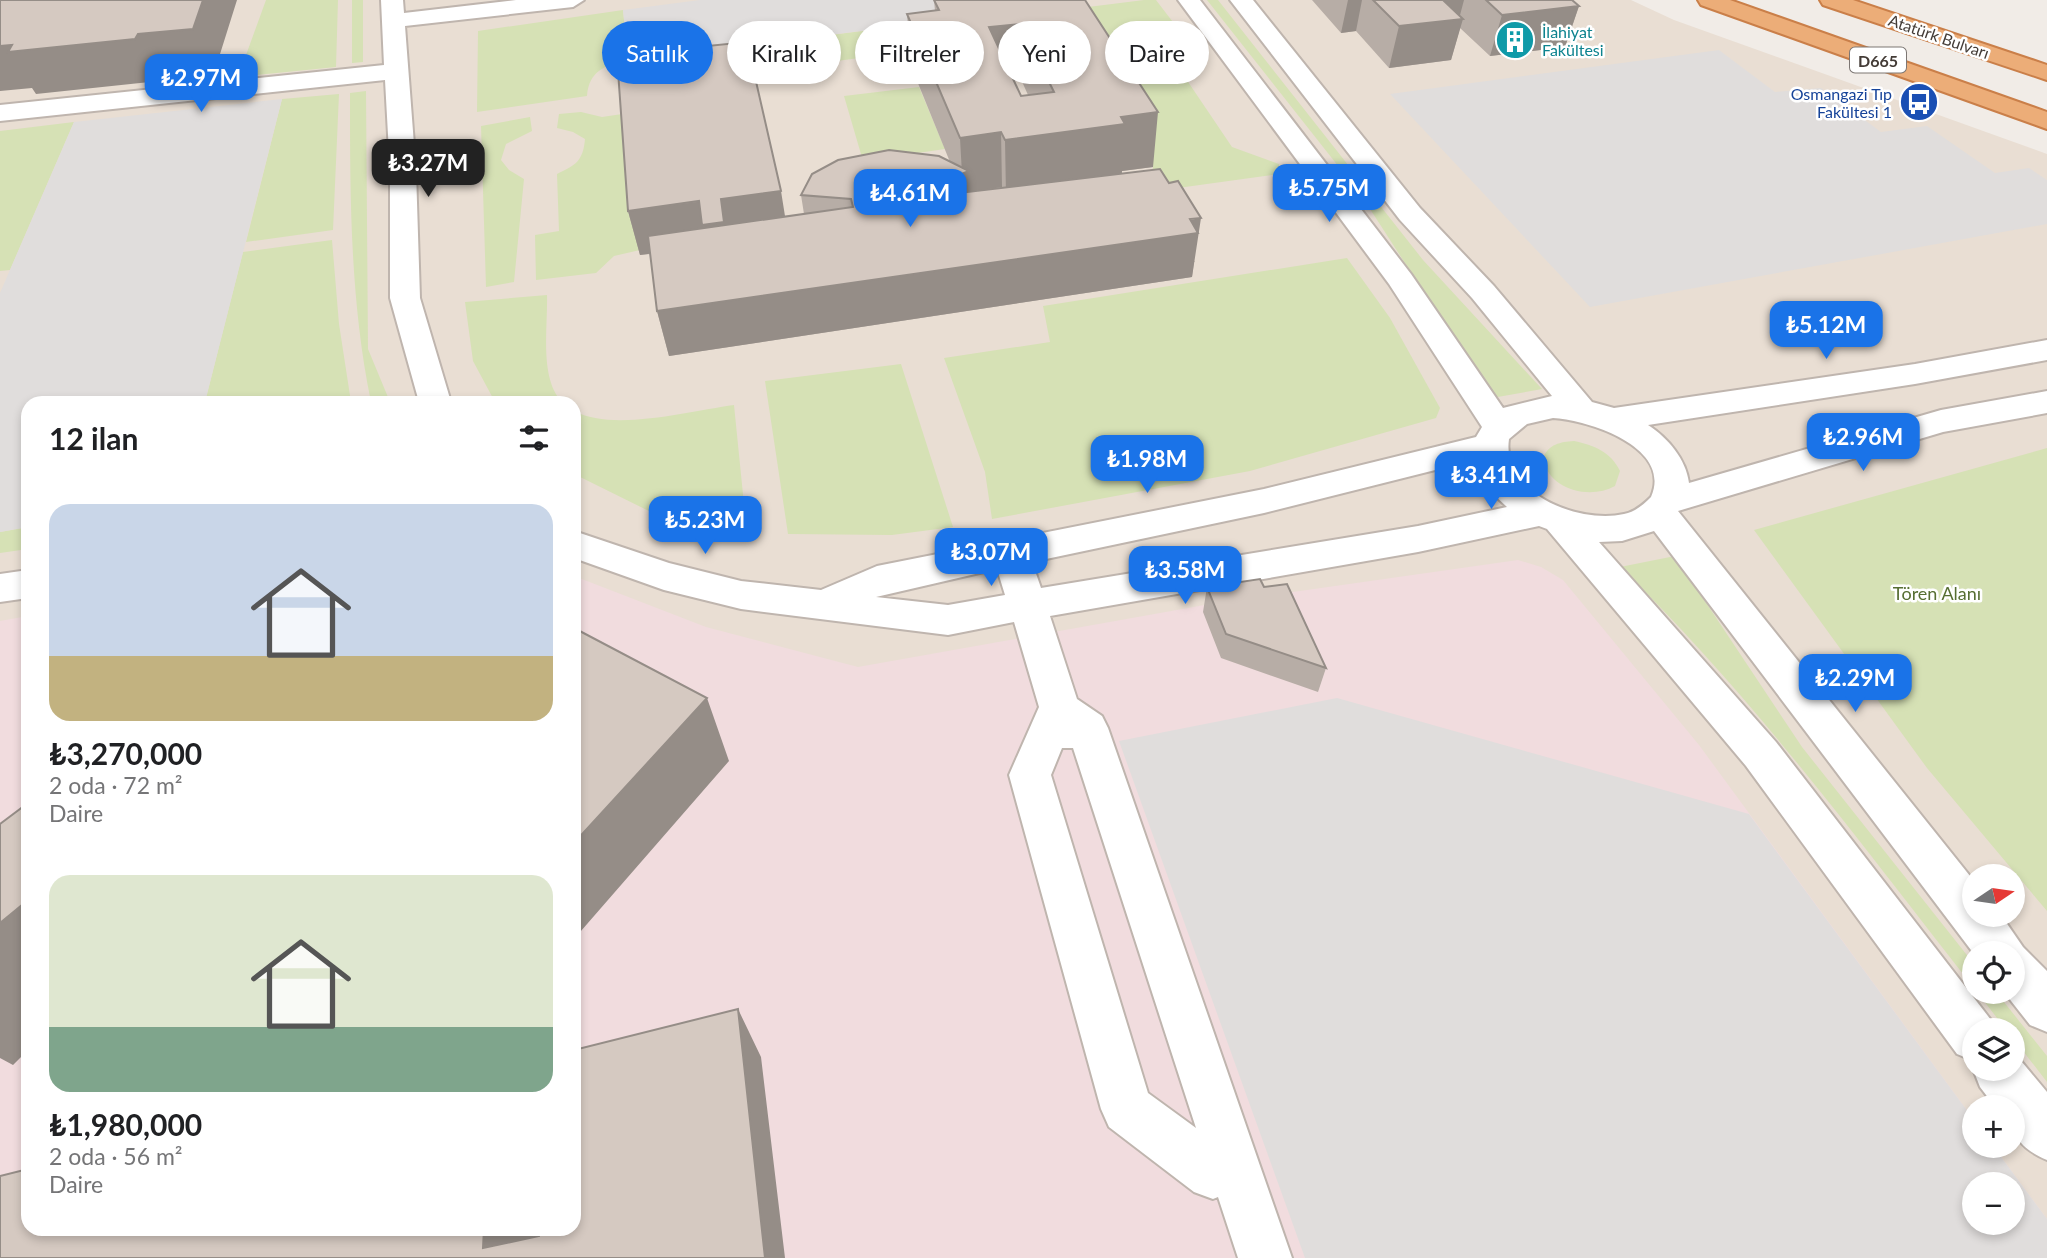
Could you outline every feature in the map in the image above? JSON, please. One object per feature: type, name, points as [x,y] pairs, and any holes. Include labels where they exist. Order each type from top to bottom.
[{"type":"highway","name":"D665","points":[[1709,0],[2047,121]]},
{"type":"highway","name":"Atatürk Bulvarı","points":[[1831,0],[2047,73]]},
{"type":"street","points":[[433,396],[405,298],[398,71],[393,11],[573,0]]},
{"type":"street","points":[[1189,0],[1401,280],[1495,436],[1490,457],[1500,481],[1550,517],[1761,754],[1962,1021]]},
{"type":"street","points":[[1241,0],[1410,214],[1597,414],[1641,435],[1662,456],[1672,480],[1664,507]]},
{"type":"street","points":[[0,113],[398,71]]},
{"type":"street","points":[[826,604],[877,580],[1264,501],[1495,436],[1527,411],[1553,407],[1597,414],[1902,376],[2047,351]]},
{"type":"street","points":[[581,546],[664,576],[741,595],[948,620],[1164,580],[1550,517],[1605,529],[1645,522],[1664,507],[1941,421],[2047,402]]},
{"type":"street","points":[[1664,507],[1993,941]]},
{"type":"street","points":[[1010,551],[1240,1258]]},
{"type":"street","points":[[0,588],[21,585]]},
{"type":"street","points":[[1059,708],[1030,775],[1127,1109],[1213,1173]]},
{"type":"street","points":[[1059,708],[1087,728],[1265,1258]]},
{"type":"street","points":[[2025,981],[2047,1008]]},
{"type":"street","points":[[2007,1081],[2047,1134]]},
{"type":"shaded area","points":[[0,0],[1631,0],[1674,20],[2047,154],[2047,1258],[0,1258]]},
{"type":"shaded area","points":[[700,0],[1058,0],[939,21],[855,21],[855,32],[841,33],[841,21],[727,21],[727,48],[713,49],[713,21],[624,21],[623,10]]},
{"type":"shaded area","points":[[1719,50],[1775,92],[1821,88],[1881,132],[1927,126],[1995,173],[2029,168],[2047,180],[2047,224],[1590,307],[1390,94]]},
{"type":"shaded area","points":[[282,99],[207,396],[21,396],[21,528],[0,532],[0,293],[74,122]]},
{"type":"shaded area","points":[[1518,560],[1541,567],[1563,580],[1699,745],[1962,1104],[1962,1158],[2002,1158],[2012,1172],[1962,1172],[1962,1235],[2025,1235],[2025,1189],[2047,1219],[2047,1258],[0,1258],[0,621],[21,617],[21,1236],[581,1236],[581,579],[706,627],[858,667],[1216,603]]},
{"type":"shaded area","points":[[1337,698],[1749,814],[1962,1104],[1962,1158],[2002,1158],[2012,1172],[1962,1172],[1962,1235],[2025,1235],[2025,1189],[2047,1219],[2047,1258],[1305,1258],[1119,741]]},
{"type":"green space","points":[[266,0],[338,0],[336,67],[238,77]]},
{"type":"green space","points":[[352,0],[363,0],[363,62],[352,63]]},
{"type":"green space","points":[[1156,0],[1172,21],[1105,21],[1105,49],[1091,47],[1091,21],[1063,21],[1064,10]]},
{"type":"green space","points":[[1207,0],[1218,0],[1423,260],[1542,389],[1492,398],[1361,195]]},
{"type":"green space","points":[[623,10],[624,21],[602,21],[602,69],[591,81],[587,96],[477,112],[478,31]]},
{"type":"green space","points":[[855,32],[855,59],[841,60],[841,34]]},
{"type":"green space","points":[[727,48],[727,68],[713,70],[713,49]]},
{"type":"green space","points":[[1091,54],[1105,56],[1105,84],[1189,84],[1232,147],[1279,164],[1279,174],[1149,192],[1153,167],[1091,66]]},
{"type":"green space","points":[[919,87],[945,149],[863,161],[844,96]]},
{"type":"green space","points":[[366,91],[368,349],[388,396],[370,396],[359,325],[351,210],[350,93]]},
{"type":"green space","points":[[339,94],[333,230],[246,242],[282,99]]},
{"type":"green space","points":[[581,112],[602,117],[629,113],[640,250],[614,256],[596,273],[536,280],[535,235],[559,231],[557,174],[577,161],[585,139],[573,132],[557,128],[559,114]]},
{"type":"green space","points":[[530,117],[532,131],[506,144],[501,160],[509,170],[524,179],[514,282],[486,287],[481,126]]},
{"type":"green space","points":[[74,122],[10,270],[0,271],[0,131]]},
{"type":"green space","points":[[332,240],[339,324],[350,396],[207,396],[243,252]]},
{"type":"green space","points":[[1347,258],[1390,318],[1440,408],[1436,418],[1250,471],[992,519],[985,472],[944,358],[1050,342],[1043,306]]},
{"type":"green space","points":[[547,295],[547,366],[558,396],[492,396],[473,361],[465,302]]},
{"type":"green space","points":[[901,364],[953,527],[892,535],[788,534],[765,381]]},
{"type":"green space","points":[[734,405],[747,534],[700,530],[661,517],[581,477],[581,414],[609,420],[674,415]]},
{"type":"green space","points":[[1574,441],[1595,447],[1612,459],[1620,471],[1615,486],[1583,492],[1561,485],[1553,478],[1543,458],[1545,453],[1556,445]]},
{"type":"green space","name":"Tören Alanı","points":[[2047,448],[2047,911],[2025,885],[2025,864],[2008,864],[1927,768],[1754,530]]},
{"type":"green space","points":[[21,528],[21,550],[0,553],[0,532]]},
{"type":"green space","points":[[1675,556],[1802,747],[1962,949],[1962,973],[1760,718],[1620,567]]},
{"type":"green space","points":[[1986,1004],[2006,1004],[2017,1018],[1997,1018]]},
{"type":"green space","points":[[2025,1028],[2047,1056],[2047,1082],[2025,1054]]},
{"type":"building","points":[[0,0],[203,0],[193,29],[138,34],[135,39],[8,52],[12,45],[0,46]]},
{"type":"building","points":[[934,0],[1085,0],[1105,31],[1105,84],[1140,84],[1158,112],[1121,117],[1125,124],[1005,140],[1001,132],[960,138],[937,84],[984,84],[984,21],[910,21],[907,14],[939,10]]},
{"type":"building","points":[[1373,0],[1443,0],[1463,19],[1399,26]]},
{"type":"building","points":[[1486,0],[1572,0],[1579,6],[1502,15]]},
{"type":"building","points":[[727,44],[727,84],[757,84],[781,191],[721,199],[724,222],[702,225],[699,201],[628,211],[619,84],[713,84],[713,45]]},
{"type":"building","points":[[889,150],[939,156],[969,171],[915,192],[917,198],[1160,169],[1169,183],[1178,181],[1201,218],[1190,219],[1198,233],[657,311],[648,236],[853,207],[851,199],[801,195],[812,174],[838,160]]},
{"type":"building","points":[[1260,579],[1264,587],[1287,584],[1326,668],[1226,634],[1207,587]]},
{"type":"building","points":[[581,632],[707,698],[581,835]]},
{"type":"building","points":[[21,808],[21,906],[0,923],[0,824]]},
{"type":"building","points":[[738,1009],[765,1258],[0,1258],[0,1176],[21,1171],[21,1236],[484,1236],[483,1248],[539,1236],[581,1236],[581,1048]]},
{"type":"place","name":"İlahiyat Fakültesi","points":[[1515,40]]},
{"type":"place","name":"Osmangazi Tıp Fakültesi 1","points":[[1919,102]]}]
